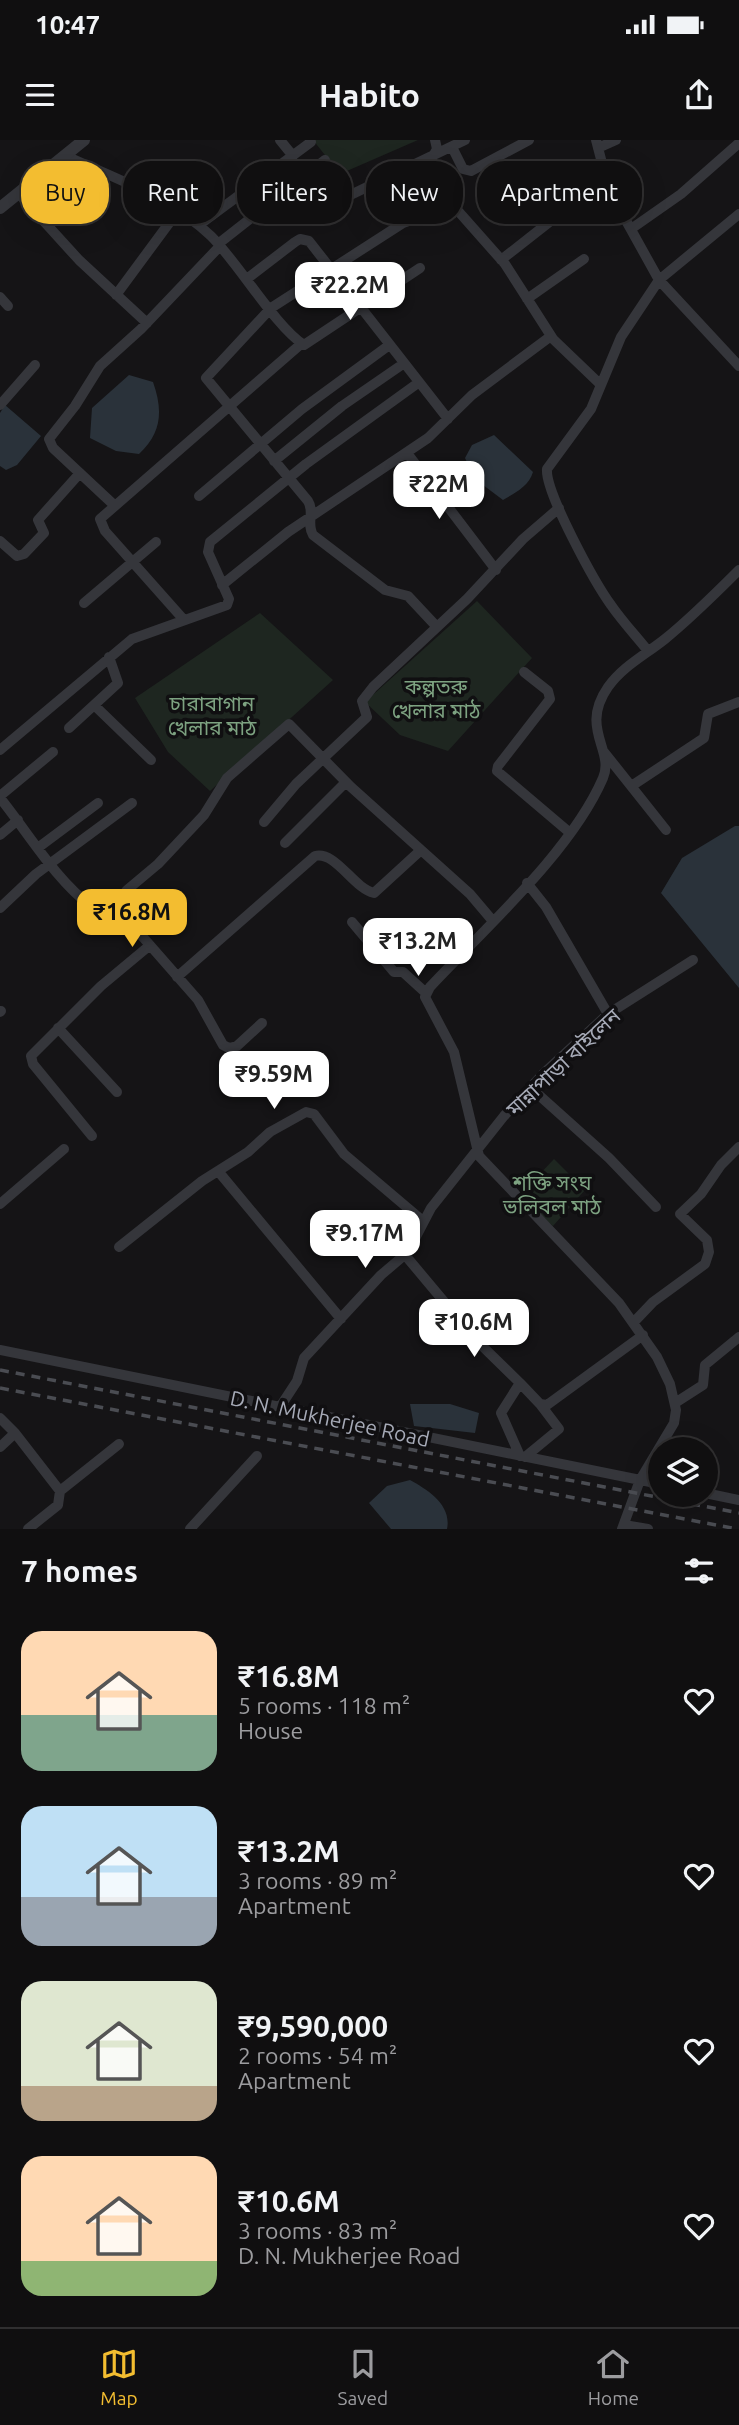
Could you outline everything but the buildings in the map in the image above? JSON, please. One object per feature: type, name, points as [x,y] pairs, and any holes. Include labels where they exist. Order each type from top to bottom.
[{"type":"street","points":[[0,208],[84,140]]},
{"type":"street","points":[[281,140],[293,156]]},
{"type":"street","points":[[432,161],[437,149],[435,140]]},
{"type":"street","points":[[352,195],[465,140]]},
{"type":"street","points":[[452,148],[463,169],[471,171],[529,140]]},
{"type":"street","points":[[601,161],[597,144],[616,140]]},
{"type":"street","points":[[311,142],[199,225],[248,278],[301,344],[309,345],[420,268]]},
{"type":"street","points":[[631,229],[681,194],[739,143]]},
{"type":"street","points":[[66,156],[123,184]]},
{"type":"street","points":[[114,505],[53,448],[49,439],[75,406],[100,366],[147,323],[219,245],[326,160]]},
{"type":"street","points":[[19,194],[79,260],[147,323]]},
{"type":"street","points":[[648,651],[609,603],[559,508],[547,477],[547,469],[591,409],[621,337],[659,280],[739,215]]},
{"type":"street","points":[[463,216],[501,260],[551,336],[601,385]]},
{"type":"street","points":[[116,295],[168,224]]},
{"type":"street","points":[[401,224],[271,308],[207,375],[206,381],[311,505],[310,529],[316,538],[385,590],[408,596],[437,627]]},
{"type":"street","points":[[501,260],[547,224]]},
{"type":"street","points":[[628,224],[659,280],[739,366]]},
{"type":"street","points":[[248,278],[300,239],[313,245],[402,365],[448,419]]},
{"type":"street","points":[[527,299],[584,258]]},
{"type":"street","points":[[0,297],[8,306]]},
{"type":"street","points":[[222,585],[310,516],[407,453],[472,395],[551,336]]},
{"type":"street","points":[[184,620],[100,523],[114,505],[301,344]]},
{"type":"street","points":[[199,496],[259,443],[388,346]]},
{"type":"street","points":[[0,405],[35,365]]},
{"type":"street","points":[[274,461],[342,406],[402,365]]},
{"type":"street","points":[[0,750],[140,634],[227,605],[229,599],[208,554],[208,544],[289,478],[418,383]]},
{"type":"street","points":[[407,453],[496,570]]},
{"type":"street","points":[[0,541],[17,556],[24,554],[44,533],[38,520],[80,473]]},
{"type":"street","points":[[264,822],[285,795],[367,717],[362,701],[365,695],[496,570],[523,538],[559,508]]},
{"type":"street","points":[[84,603],[156,542]]},
{"type":"street","points":[[426,993],[527,883],[569,832],[604,775],[606,762],[596,726],[600,699],[625,667],[701,608],[739,570]]},
{"type":"street","points":[[69,728],[119,680],[109,657]]},
{"type":"street","points":[[524,672],[548,691],[550,699],[498,766],[497,771],[569,832]]},
{"type":"street","points":[[633,785],[704,738],[705,719],[710,712],[739,702]]},
{"type":"street","points":[[94,705],[150,760]]},
{"type":"street","points":[[112,911],[127,890],[158,864],[204,815],[227,778],[287,725],[292,726],[346,782],[470,894],[492,920]]},
{"type":"street","points":[[601,749],[633,785],[666,830]]},
{"type":"street","points":[[53,752],[0,797],[38,847],[94,909],[112,911],[127,919],[198,1000],[226,1048],[237,1046],[262,1023]]},
{"type":"street","points":[[285,843],[346,782]]},
{"type":"street","points":[[38,847],[97,803]]},
{"type":"street","points":[[2,901],[132,803]]},
{"type":"street","points":[[0,835],[18,820]]},
{"type":"street","points":[[177,977],[314,856],[327,857],[363,889],[374,892],[421,850]]},
{"type":"street","points":[[527,883],[546,907],[608,1014]]},
{"type":"street","points":[[352,922],[395,972],[403,972],[426,993],[429,1007],[454,1052],[475,1150],[492,1172],[611,1293],[643,1335],[665,1371],[675,1403],[674,1423],[640,1480],[623,1527],[648,1529]]},
{"type":"street","points":[[92,1136],[30,1059],[33,1052],[101,986],[149,946]]},
{"type":"street","name":"মান্নাপাড়া বাইলেন","points":[[405,1255],[423,1221],[475,1150],[531,1088],[608,1014],[693,960]]},
{"type":"street","points":[[58,1028],[117,1092]]},
{"type":"street","points":[[531,1088],[615,1164],[656,1207]]},
{"type":"street","points":[[119,1247],[279,1126],[311,1112],[344,1154],[423,1221]]},
{"type":"street","points":[[634,1323],[653,1302],[705,1264],[709,1252],[707,1240],[680,1214],[701,1194],[721,1165],[739,1147]]},
{"type":"street","points":[[0,1204],[64,1149]]},
{"type":"street","points":[[218,1171],[341,1319]]},
{"type":"street","points":[[280,1407],[298,1381],[304,1358],[387,1269],[405,1255],[477,1341],[520,1382],[559,1429],[522,1456],[501,1413],[520,1382]]},
{"type":"street","points":[[540,1404],[547,1405],[643,1335]]},
{"type":"street","points":[[675,1403],[704,1385],[705,1365],[739,1337]]},
{"type":"street","name":"D. N. Mukherjee Road","points":[[0,1350],[648,1482]]},
{"type":"street","points":[[0,1418],[60,1491]]},
{"type":"street","points":[[0,1447],[15,1433]]},
{"type":"street","points":[[28,1529],[58,1506],[60,1491],[119,1444]]},
{"type":"street","points":[[190,1529],[257,1456]]},
{"type":"street","points":[[718,1496],[739,1500]]},
{"type":"green space","points":[[313,140],[418,140],[352,169],[352,161],[330,161]]},
{"type":"green space","name":"কল্পতরু খেলার মাঠ","points":[[477,601],[532,658],[448,751],[400,735],[365,702]]},
{"type":"green space","name":"চারাবাগান খেলার মাঠ","points":[[260,613],[333,680],[210,791],[168,752],[135,698]]},
{"type":"green space","name":"শক্তি সংঘ ভলিবল মাঠ","points":[[554,1159],[585,1190],[553,1226],[517,1198]]},
{"type":"shaded area","points":[[129,375],[153,382],[158,402],[156,429],[147,446],[139,454],[116,451],[90,438],[92,408]]},
{"type":"shaded area","points":[[5,405],[41,436],[17,465],[6,470],[0,466],[0,413]]},
{"type":"shaded area","points":[[494,435],[533,472],[525,485],[503,500],[475,479],[465,458],[472,445]]},
{"type":"shaded area","points":[[739,826],[739,988],[661,893],[682,858]]},
{"type":"shaded area","points":[[410,1404],[450,1404],[479,1413],[475,1433],[414,1426]]},
{"type":"shaded area","points":[[410,1480],[437,1499],[446,1513],[447,1529],[391,1529],[369,1503],[387,1486]]},
{"type":"railway","points":[[0,1370],[739,1513]]},
{"type":"railway","points":[[0,1388],[737,1529]]}]
